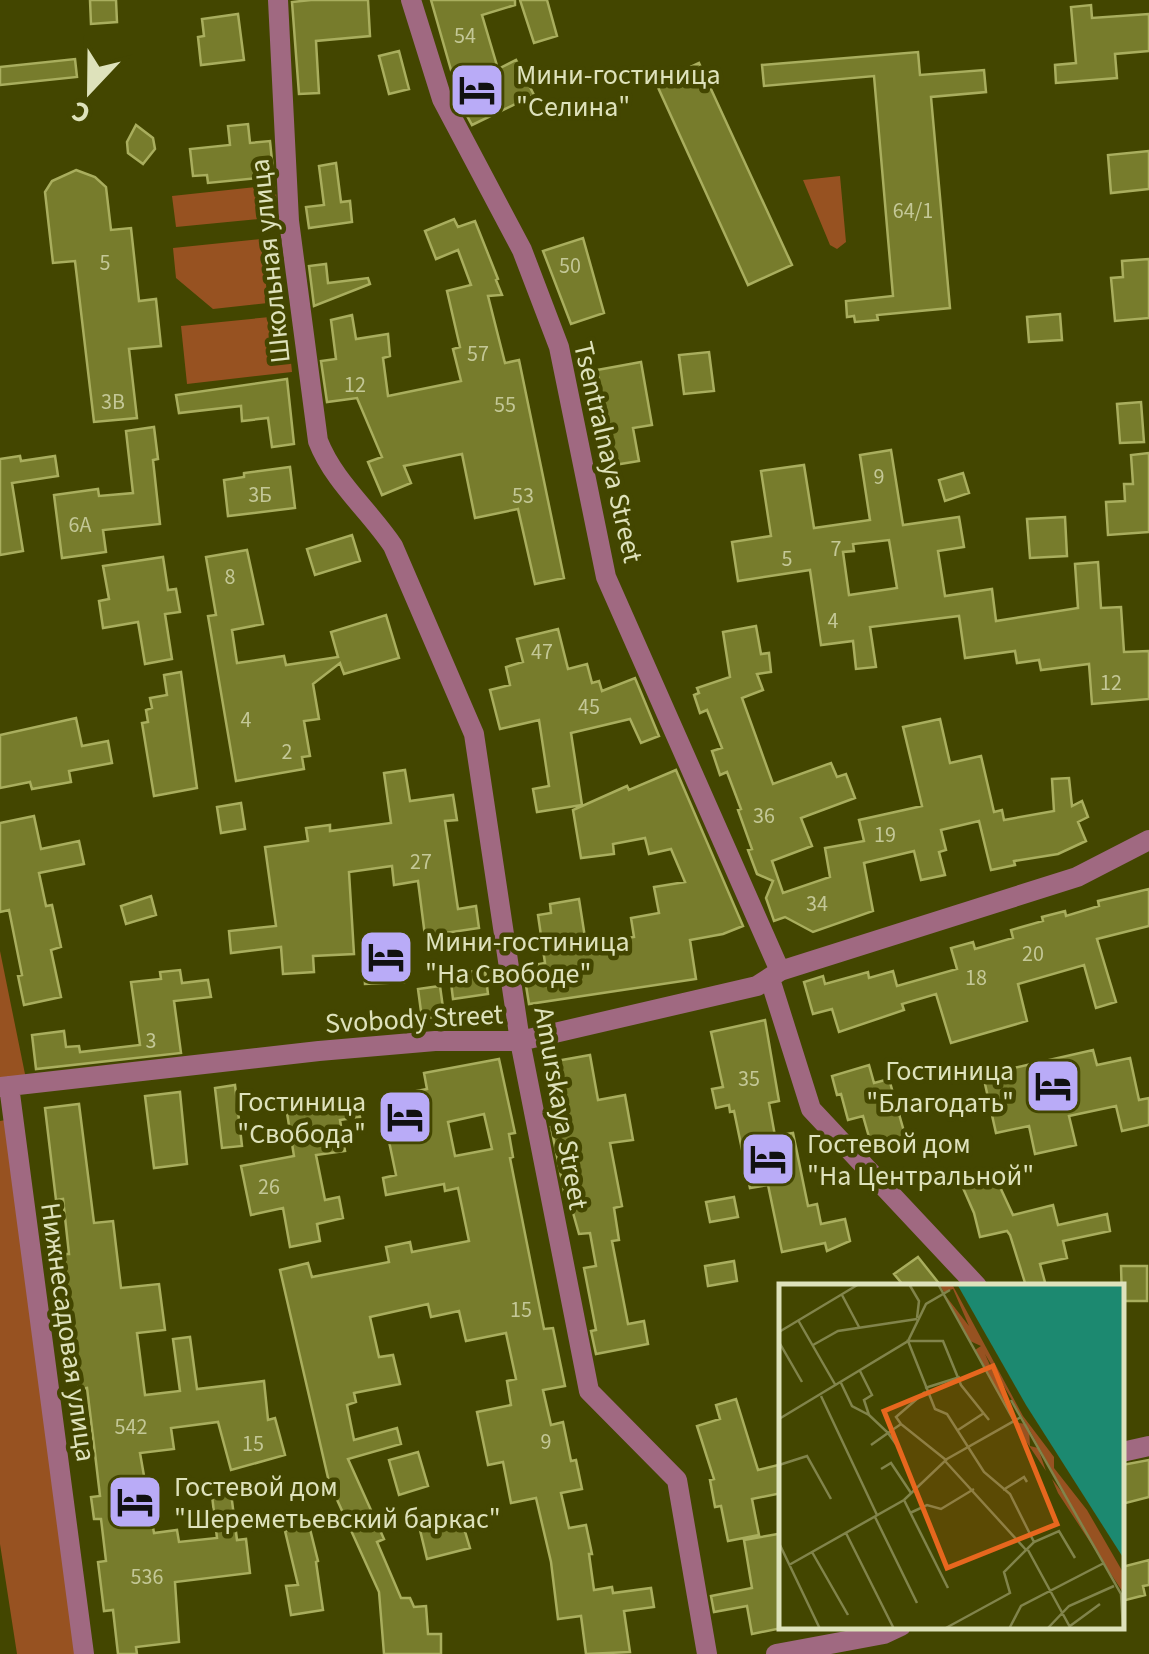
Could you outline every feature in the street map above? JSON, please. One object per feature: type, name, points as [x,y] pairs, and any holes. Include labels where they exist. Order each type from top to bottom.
[{"type":"street","name":"Школьная улица","points":[[278,0],[289,221],[314,422],[332,471],[359,502]]},
{"type":"street","name":"Tsentralnaya Street","points":[[411,0],[442,100],[522,250],[559,347],[606,577],[775,975],[811,1110],[975,1284]]},
{"type":"street","name":"Amurskaya Street","points":[[359,502],[393,546],[474,734],[520,1040],[589,1390],[677,1480],[707,1654]]},
{"type":"street","name":"Svobody Street","points":[[5,1087],[319,1050],[435,1041],[520,1040],[756,986],[775,975],[1077,877],[1149,840]]},
{"type":"street","name":"Нижнесадовая улица","points":[[5,1087],[84,1654]]},
{"type":"street","points":[[1124,1452],[1149,1446]]},
{"type":"street","points":[[776,1654],[895,1629]]},
{"type":"shaded area","points":[[840,176],[846,242],[837,249],[830,245],[803,180]]},
{"type":"shaded area","points":[[275,185],[277,202],[258,212],[259,219],[176,227],[172,196]]},
{"type":"shaded area","points":[[261,239],[268,303],[213,309],[176,278],[173,248]]},
{"type":"shaded area","points":[[270,317],[287,323],[292,372],[187,384],[181,326]]},
{"type":"shaded area","points":[[0,951],[26,1079],[0,1082]]},
{"type":"shaded area","points":[[6,1120],[76,1654],[17,1654],[0,1544],[0,1121]]},
{"type":"building","points":[[90,0],[116,0],[117,22],[91,24]]},
{"type":"building","points":[[368,0],[370,36],[316,41],[319,93],[299,94],[292,2]]},
{"type":"building","points":[[431,0],[515,0],[515,5],[482,15],[498,69],[516,60],[534,95],[472,125],[458,99],[464,96],[451,70]]},
{"type":"building","points":[[520,0],[547,0],[557,36],[534,43]]},
{"type":"building","points":[[1091,5],[1092,18],[1149,14],[1149,51],[1115,54],[1117,78],[1056,83],[1055,65],[1076,63],[1071,7]]},
{"type":"building","points":[[238,14],[244,60],[201,65],[198,37],[204,36],[202,19]]},
{"type":"building","points":[[399,51],[409,89],[389,94],[379,56]]},
{"type":"building","points":[[918,52],[920,75],[984,70],[986,92],[931,97],[950,308],[877,315],[878,320],[855,322],[854,316],[847,317],[846,301],[893,296],[874,76],[764,86],[762,65]]},
{"type":"building","points":[[75,59],[77,77],[0,85],[0,67]]},
{"type":"building","points":[[699,63],[792,265],[748,285],[656,83]]},
{"type":"building","points":[[248,124],[250,143],[270,141],[273,170],[258,171],[258,178],[208,183],[207,175],[193,176],[190,149],[230,145],[228,126]]},
{"type":"building","points":[[136,125],[153,138],[155,149],[143,164],[128,153],[127,142]]},
{"type":"building","points":[[1149,151],[1149,189],[1111,193],[1108,155]]},
{"type":"building","points":[[336,163],[341,202],[350,201],[352,222],[309,228],[306,207],[324,205],[319,166]]},
{"type":"building","points":[[76,170],[95,177],[106,187],[111,230],[131,228],[139,301],[156,299],[161,346],[129,349],[137,418],[94,422],[75,261],[53,263],[45,192],[52,181]]},
{"type":"building","points":[[454,219],[458,227],[475,221],[498,279],[502,295],[488,296],[505,363],[519,360],[564,578],[535,584],[518,509],[475,518],[462,454],[404,466],[411,483],[382,495],[368,462],[382,457],[357,398],[327,402],[321,361],[336,359],[331,320],[352,315],[356,339],[388,334],[390,356],[383,358],[388,396],[461,381],[453,349],[460,347],[447,291],[471,285],[458,250],[436,259],[425,231]]},
{"type":"building","points":[[583,238],[604,313],[571,324],[543,251]]},
{"type":"building","points":[[1149,259],[1149,318],[1115,321],[1111,278],[1123,277],[1122,261]]},
{"type":"building","points":[[326,264],[328,283],[368,278],[370,284],[314,306],[309,266]]},
{"type":"building","points":[[1060,314],[1062,340],[1029,342],[1027,317]]},
{"type":"building","points":[[709,352],[714,391],[684,394],[679,355]]},
{"type":"building","points":[[641,362],[652,425],[633,428],[639,461],[614,465],[597,370]]},
{"type":"building","points":[[287,379],[294,444],[272,447],[268,418],[242,421],[241,406],[179,413],[176,395]]},
{"type":"building","points":[[1141,402],[1144,442],[1120,443],[1117,404]]},
{"type":"building","points":[[154,427],[158,459],[153,460],[160,524],[103,530],[106,552],[62,558],[54,495],[98,489],[99,496],[133,493],[126,431]]},
{"type":"building","points":[[891,450],[903,525],[959,517],[964,547],[938,551],[945,596],[992,589],[996,621],[1078,608],[1075,564],[1098,562],[1101,608],[1121,607],[1124,652],[1149,651],[1149,699],[1092,704],[1089,664],[1041,670],[1039,660],[1017,663],[1015,651],[965,658],[959,616],[870,627],[876,667],[856,669],[853,641],[821,645],[810,570],[738,581],[732,542],[771,536],[761,471],[804,465],[814,528],[870,520],[860,455]],"holes":[[[889,540],[897,588],[849,595],[843,552],[854,551],[853,544]]]},
{"type":"building","points":[[1149,453],[1149,532],[1108,535],[1106,502],[1125,501],[1124,484],[1133,484],[1131,455]]},
{"type":"building","points":[[20,456],[21,461],[55,456],[58,476],[12,483],[23,551],[0,555],[0,459]]},
{"type":"building","points":[[290,467],[295,508],[228,516],[224,480],[244,477],[244,473]]},
{"type":"building","points":[[963,473],[969,493],[945,501],[939,480]]},
{"type":"building","points":[[1065,517],[1067,556],[1030,558],[1027,519]]},
{"type":"building","points":[[352,535],[360,561],[315,575],[307,549]]},
{"type":"building","points":[[247,550],[263,624],[232,630],[237,663],[284,656],[286,665],[338,657],[331,632],[386,615],[399,658],[344,674],[340,663],[313,684],[319,719],[304,721],[310,756],[302,757],[304,769],[236,781],[208,616],[216,615],[206,557]]},
{"type":"building","points":[[163,557],[168,590],[176,589],[180,612],[165,614],[172,659],[145,664],[138,622],[103,628],[99,601],[109,599],[103,566]]},
{"type":"building","points":[[756,626],[761,654],[769,653],[771,672],[757,674],[763,690],[742,698],[773,784],[831,763],[837,777],[846,774],[855,798],[801,818],[812,846],[772,861],[783,893],[830,877],[825,848],[864,841],[859,820],[922,806],[903,727],[940,719],[950,763],[981,756],[994,812],[1002,810],[1004,820],[1054,811],[1052,779],[1069,778],[1072,806],[1082,801],[1088,817],[1078,822],[1086,841],[1058,854],[1014,861],[1015,865],[991,870],[979,821],[941,830],[946,850],[939,852],[945,875],[921,880],[914,851],[864,863],[873,911],[813,932],[785,917],[774,921],[766,898],[773,881],[757,874],[738,810],[741,809],[727,772],[720,775],[712,751],[722,748],[707,710],[700,713],[694,695],[699,693],[697,688],[730,677],[723,632]]},
{"type":"building","points":[[558,629],[568,669],[587,664],[592,683],[599,681],[602,691],[635,678],[659,736],[641,743],[630,719],[571,733],[582,805],[537,812],[533,789],[549,786],[539,720],[500,729],[490,690],[510,685],[506,667],[523,662],[517,639]]},
{"type":"building","points":[[181,672],[197,788],[154,796],[142,723],[148,722],[150,698],[167,695],[164,675]]},
{"type":"building","points":[[76,718],[82,746],[108,741],[112,763],[69,771],[71,782],[32,789],[30,782],[0,788],[0,735]]},
{"type":"building","points":[[405,770],[410,801],[453,795],[457,820],[445,821],[458,909],[476,906],[479,928],[425,936],[418,881],[394,885],[392,866],[349,872],[354,954],[313,956],[314,972],[283,974],[281,947],[231,953],[229,931],[276,926],[265,847],[308,841],[306,828],[330,825],[330,831],[391,823],[384,773]]},
{"type":"building","points":[[676,770],[743,926],[690,940],[696,979],[529,1004],[523,967],[545,963],[538,915],[551,913],[550,904],[579,899],[586,944],[634,937],[631,918],[659,913],[654,887],[685,882],[671,849],[649,854],[645,838],[613,844],[614,854],[581,858],[573,810]]},
{"type":"building","points":[[241,803],[245,829],[221,833],[217,807]]},
{"type":"building","points":[[34,816],[41,849],[79,841],[84,864],[39,873],[46,906],[52,905],[61,947],[51,950],[61,997],[24,1005],[9,910],[0,912],[0,823]]},
{"type":"building","points":[[1149,889],[1149,926],[1097,939],[1116,1002],[1096,1008],[1084,965],[1018,984],[1027,1021],[951,1043],[936,994],[902,1004],[904,1010],[839,1032],[832,1009],[813,1014],[804,982],[823,976],[825,984],[868,972],[869,978],[893,971],[897,986],[957,969],[951,948],[973,942],[975,949],[1013,938],[1011,930],[1043,921],[1042,917],[1065,911],[1066,916],[1099,906],[1098,901]]},
{"type":"building","points":[[151,896],[156,915],[126,924],[121,906]]},
{"type":"building","points":[[401,940],[404,982],[365,984],[363,942]]},
{"type":"building","points":[[180,970],[182,983],[208,980],[211,997],[174,1001],[181,1053],[36,1069],[32,1035],[64,1031],[66,1047],[79,1046],[80,1052],[140,1045],[131,982],[161,979],[160,972]]},
{"type":"building","points":[[485,970],[488,994],[453,999],[450,974]]},
{"type":"building","points":[[440,986],[444,1015],[422,1019],[418,989]]},
{"type":"building","points":[[765,1020],[779,1101],[769,1103],[775,1136],[793,1133],[808,1206],[817,1204],[821,1224],[845,1219],[850,1241],[827,1251],[825,1243],[782,1252],[768,1185],[750,1188],[734,1111],[730,1112],[729,1105],[716,1108],[712,1089],[723,1087],[711,1032]]},
{"type":"building","points":[[1093,1050],[1097,1065],[1130,1058],[1139,1100],[1149,1098],[1149,1125],[1122,1131],[1116,1106],[1069,1116],[1076,1145],[1035,1154],[1029,1126],[996,1133],[983,1075]]},
{"type":"building","points":[[590,1055],[598,1100],[625,1095],[633,1140],[610,1143],[622,1206],[614,1208],[619,1240],[612,1241],[628,1324],[644,1321],[648,1344],[596,1354],[591,1331],[596,1330],[584,1268],[596,1266],[590,1233],[579,1234],[568,1195],[565,1196],[551,1127],[556,1126],[545,1063]]},
{"type":"building","points":[[499,1059],[515,1133],[509,1134],[513,1157],[510,1158],[544,1329],[553,1328],[565,1386],[543,1390],[551,1425],[563,1422],[582,1489],[561,1493],[569,1528],[586,1525],[594,1590],[612,1587],[613,1593],[651,1588],[654,1607],[624,1611],[630,1652],[586,1654],[581,1616],[558,1619],[551,1562],[536,1498],[511,1503],[503,1462],[488,1465],[477,1412],[511,1405],[507,1381],[516,1379],[506,1333],[466,1341],[459,1311],[431,1317],[428,1304],[370,1317],[379,1357],[393,1355],[400,1384],[354,1393],[356,1402],[347,1405],[354,1440],[397,1428],[401,1444],[348,1459],[384,1539],[377,1542],[401,1598],[410,1598],[414,1607],[426,1606],[428,1634],[441,1634],[441,1654],[384,1654],[379,1592],[329,1482],[280,1270],[308,1263],[312,1277],[389,1262],[386,1247],[410,1242],[412,1252],[469,1241],[458,1188],[445,1191],[444,1184],[386,1195],[383,1178],[396,1175],[381,1103],[396,1100],[396,1095],[427,1089],[424,1073]],"holes":[[[484,1114],[492,1149],[455,1156],[448,1122]]]},
{"type":"building","points":[[869,1065],[874,1083],[889,1079],[907,1142],[873,1151],[863,1116],[848,1120],[832,1076]]},
{"type":"building","points":[[235,1085],[242,1146],[222,1148],[215,1088]]},
{"type":"building","points":[[180,1092],[187,1164],[154,1168],[145,1096]]},
{"type":"building","points":[[356,1096],[360,1117],[340,1120],[345,1151],[316,1155],[325,1200],[339,1197],[343,1218],[317,1224],[320,1241],[290,1247],[283,1208],[251,1215],[241,1166],[294,1156],[286,1107]]},
{"type":"building","points":[[79,1104],[94,1223],[113,1221],[121,1288],[159,1284],[165,1330],[137,1333],[145,1395],[180,1391],[173,1339],[190,1337],[197,1389],[264,1381],[268,1420],[275,1418],[285,1455],[231,1470],[218,1422],[171,1428],[174,1449],[140,1453],[154,1533],[177,1530],[179,1542],[217,1538],[211,1487],[230,1485],[237,1540],[246,1539],[250,1573],[175,1582],[179,1642],[136,1647],[137,1654],[118,1654],[113,1610],[104,1611],[98,1562],[106,1561],[101,1519],[94,1519],[91,1497],[100,1496],[87,1388],[79,1389],[65,1268],[65,1254],[69,1254],[63,1199],[56,1200],[45,1108]]},
{"type":"building","points":[[994,1174],[1013,1215],[1053,1205],[1058,1225],[1107,1214],[1110,1231],[1063,1241],[1067,1258],[1040,1264],[1045,1284],[1025,1284],[1010,1235],[1007,1231],[980,1237],[963,1188]]},
{"type":"building","points":[[734,1197],[738,1217],[710,1222],[706,1202]]},
{"type":"building","points":[[918,1257],[939,1284],[902,1284],[894,1274]]},
{"type":"building","points":[[734,1261],[737,1281],[708,1286],[705,1266]]},
{"type":"building","points":[[1121,1266],[1147,1266],[1147,1301],[1124,1301]]},
{"type":"building","points":[[736,1399],[758,1470],[779,1465],[779,1494],[752,1499],[759,1535],[728,1541],[721,1506],[715,1507],[710,1480],[714,1479],[697,1426],[720,1419],[716,1405]]},
{"type":"building","points":[[418,1452],[428,1486],[399,1495],[389,1460]]},
{"type":"building","points":[[1149,1460],[1149,1497],[1124,1503],[1124,1465]]},
{"type":"building","points":[[461,1518],[470,1548],[427,1559],[420,1530]]},
{"type":"building","points":[[309,1525],[318,1561],[323,1610],[291,1615],[286,1586],[298,1585],[285,1531]]},
{"type":"building","points":[[778,1534],[779,1629],[752,1634],[747,1606],[714,1612],[711,1596],[752,1588],[744,1540]]},
{"type":"building","points":[[1149,1560],[1149,1585],[1143,1586],[1145,1595],[1124,1600],[1124,1566]]},
{"type":"place","name":"Мини-гостиница \"Селина\"","points":[[477,90]]},
{"type":"place","name":"Мини-гостиница \"На Свободе\"","points":[[386,957]]},
{"type":"place","name":"Гостиница \"Благодать\"","points":[[1053,1086]]},
{"type":"place","name":"Гостиница \"Свобода\"","points":[[405,1117]]},
{"type":"place","name":"Гостевой дом \"На Центральной\"","points":[[768,1159]]},
{"type":"place","name":"Гостевой дом \"Шереметьевский баркас\"","points":[[135,1502]]}]
